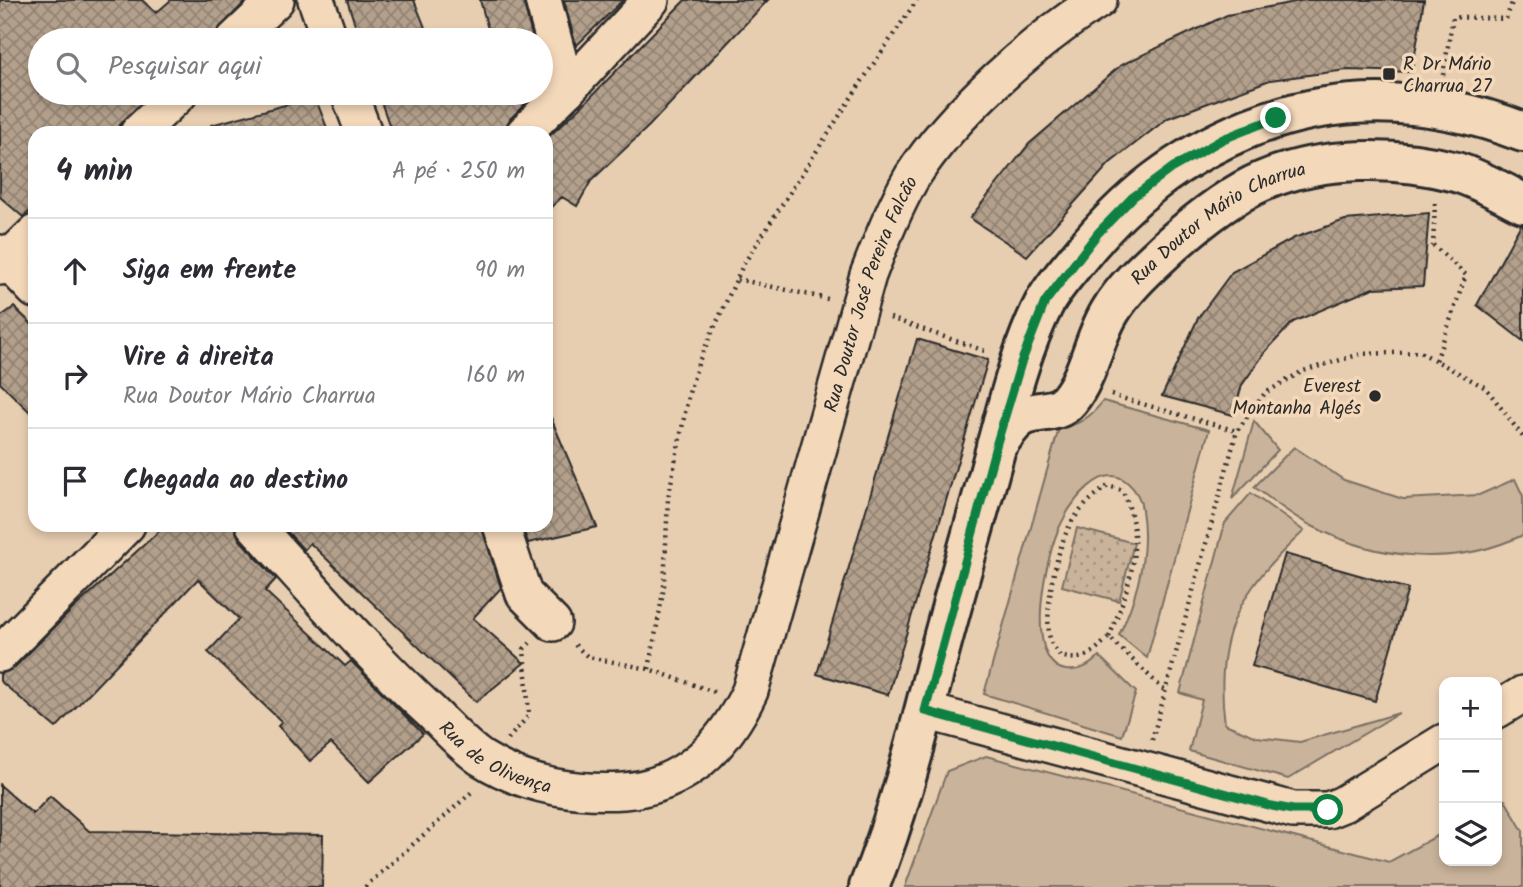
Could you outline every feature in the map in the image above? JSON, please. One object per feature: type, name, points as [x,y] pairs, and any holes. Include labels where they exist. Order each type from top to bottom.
[{"type":"street","points":[[247,28],[276,0]]},
{"type":"street","points":[[316,0],[326,28]]},
{"type":"street","points":[[543,0],[550,28]]},
{"type":"street","points":[[553,104],[650,0]]},
{"type":"street","name":"Rua Doutor José Pereira Falcão","points":[[758,660],[868,275],[897,206],[912,177],[967,111],[1031,49],[1099,0]]},
{"type":"street","points":[[553,38],[567,90]]},
{"type":"street","points":[[869,887],[886,845],[925,711],[1021,363],[1045,302],[1098,233],[1133,197],[1172,168],[1223,139],[1276,118],[1323,107],[1381,103],[1438,107],[1468,113],[1523,132]]},
{"type":"street","points":[[145,126],[167,105]]},
{"type":"street","points":[[354,105],[361,126]]},
{"type":"street","points":[[531,126],[552,105]]},
{"type":"street","name":"Rua Doutor Mário Charrua","points":[[1073,394],[1111,310],[1129,286],[1197,222],[1263,181],[1315,165],[1362,161],[1412,164],[1457,173],[1523,204]]},
{"type":"street","points":[[28,239],[2,260],[28,284]]},
{"type":"street","points":[[1021,363],[1035,389],[1073,394]]},
{"type":"street","points":[[996,446],[1018,419],[1030,413],[1052,411],[1073,394]]},
{"type":"street","points":[[0,654],[120,532]]},
{"type":"street","name":"Rua de Olivença","points":[[260,532],[402,685],[479,757],[536,783],[594,792],[637,790],[658,784],[692,768],[728,732],[744,703],[758,660]]},
{"type":"street","points":[[502,532],[524,594],[553,623]]},
{"type":"street","points":[[1502,707],[1523,694]]},
{"type":"street","points":[[925,711],[1293,810],[1328,810],[1361,795],[1439,745]]},
{"type":"path","points":[[649,668],[664,587],[668,498],[699,361],[743,265],[917,0]]},
{"type":"path","points":[[1438,107],[1453,17],[1506,19],[1513,0]]},
{"type":"path","points":[[1436,361],[1466,275],[1433,245],[1437,169]]},
{"type":"path","points":[[1144,771],[1237,430],[1265,393],[1303,371],[1361,354],[1420,352],[1486,388],[1523,437]]},
{"type":"path","points":[[1073,394],[1237,430]]},
{"type":"path","points":[[1108,486],[1122,490],[1134,525],[1132,568],[1126,597],[1110,637],[1091,654],[1075,660],[1060,656],[1051,641],[1049,611],[1055,568],[1071,522],[1091,498],[1108,486]]},
{"type":"path","points":[[365,887],[499,767],[503,745],[529,715],[524,649],[553,623],[588,657],[649,668],[744,703]]},
{"type":"path","points":[[1110,637],[1165,692]]},
{"type":"shaded area","points":[[1103,401],[1209,430],[1147,658],[1119,635],[1136,590],[1143,558],[1144,526],[1138,495],[1128,483],[1118,477],[1108,476],[1098,480],[1072,505],[1055,537],[1041,604],[1044,648],[1052,663],[1066,670],[1084,667],[1099,656],[1136,692],[1122,736],[984,694],[1059,428],[1084,420]]},
{"type":"shaded area","points":[[1254,421],[1278,450],[1232,499]]},
{"type":"shaded area","points":[[1294,447],[1344,480],[1403,499],[1479,495],[1515,479],[1523,496],[1523,535],[1497,545],[1443,556],[1390,552],[1337,538],[1297,518],[1254,487]]},
{"type":"shaded area","points":[[1251,493],[1304,531],[1263,573],[1236,616],[1223,664],[1225,724],[1257,737],[1300,742],[1399,713],[1288,779],[1189,751],[1202,700],[1180,693],[1225,523]]},
{"type":"shaded area","points":[[1077,528],[1134,543],[1119,601],[1062,586]]},
{"type":"shaded area","points":[[986,756],[1389,862],[1439,835],[1439,866],[1502,866],[1502,802],[1505,800],[1523,831],[1523,887],[905,887],[947,771]]},
{"type":"building","points":[[0,0],[142,0],[156,13],[171,0],[247,0],[220,28],[28,28],[28,105],[139,105],[119,126],[28,126],[28,213],[23,217],[0,197]]},
{"type":"building","points":[[347,0],[414,0],[425,28],[356,28]]},
{"type":"building","points":[[480,0],[523,0],[530,28],[488,28]]},
{"type":"building","points":[[564,0],[623,0],[576,46]]},
{"type":"building","points":[[685,0],[768,0],[649,126],[591,181],[577,206],[562,197],[553,205],[553,133]]},
{"type":"building","points":[[1305,0],[1424,0],[1412,72],[1347,70],[1270,80],[1168,118],[1110,163],[1027,256],[970,218],[1029,144],[1121,65],[1227,15]]},
{"type":"building","points":[[285,105],[318,105],[326,126],[211,126]]},
{"type":"building","points":[[382,105],[524,105],[507,126],[390,126]]},
{"type":"building","points":[[1429,213],[1423,286],[1373,288],[1293,322],[1266,351],[1242,385],[1233,415],[1162,396],[1198,318],[1232,272],[1294,238],[1345,220]]},
{"type":"building","points":[[1521,224],[1523,225],[1523,341],[1477,305]]},
{"type":"building","points":[[14,307],[28,320],[28,410],[0,383],[0,317]]},
{"type":"building","points":[[917,339],[988,360],[888,695],[817,674]]},
{"type":"building","points":[[553,423],[597,527],[528,543],[524,532],[553,532]]},
{"type":"building","points":[[158,532],[236,532],[239,539],[276,579],[265,591],[345,666],[351,661],[423,734],[369,782],[331,743],[310,761],[278,726],[282,722],[208,652],[239,619],[198,579],[56,728],[0,681],[0,674],[14,668],[75,607]]},
{"type":"building","points":[[287,532],[483,532],[501,588],[473,618],[524,663],[476,702],[310,543],[304,550]]},
{"type":"building","points":[[1285,554],[1408,589],[1375,701],[1252,666]]},
{"type":"building","points":[[0,785],[33,814],[50,796],[89,831],[323,835],[322,887],[0,887]]},
{"type":"place","name":"R Dr Mário Charrua 27","points":[[1389,74]]},
{"type":"place","name":"Everest Montanha Algés","points":[[1375,396]]},
{"type":"route","points":[[1276,118],[1223,139],[1172,168],[1133,197],[1098,233],[1045,302],[1021,363],[996,446],[925,711],[1272,806],[1293,810],[1328,810]]}]
